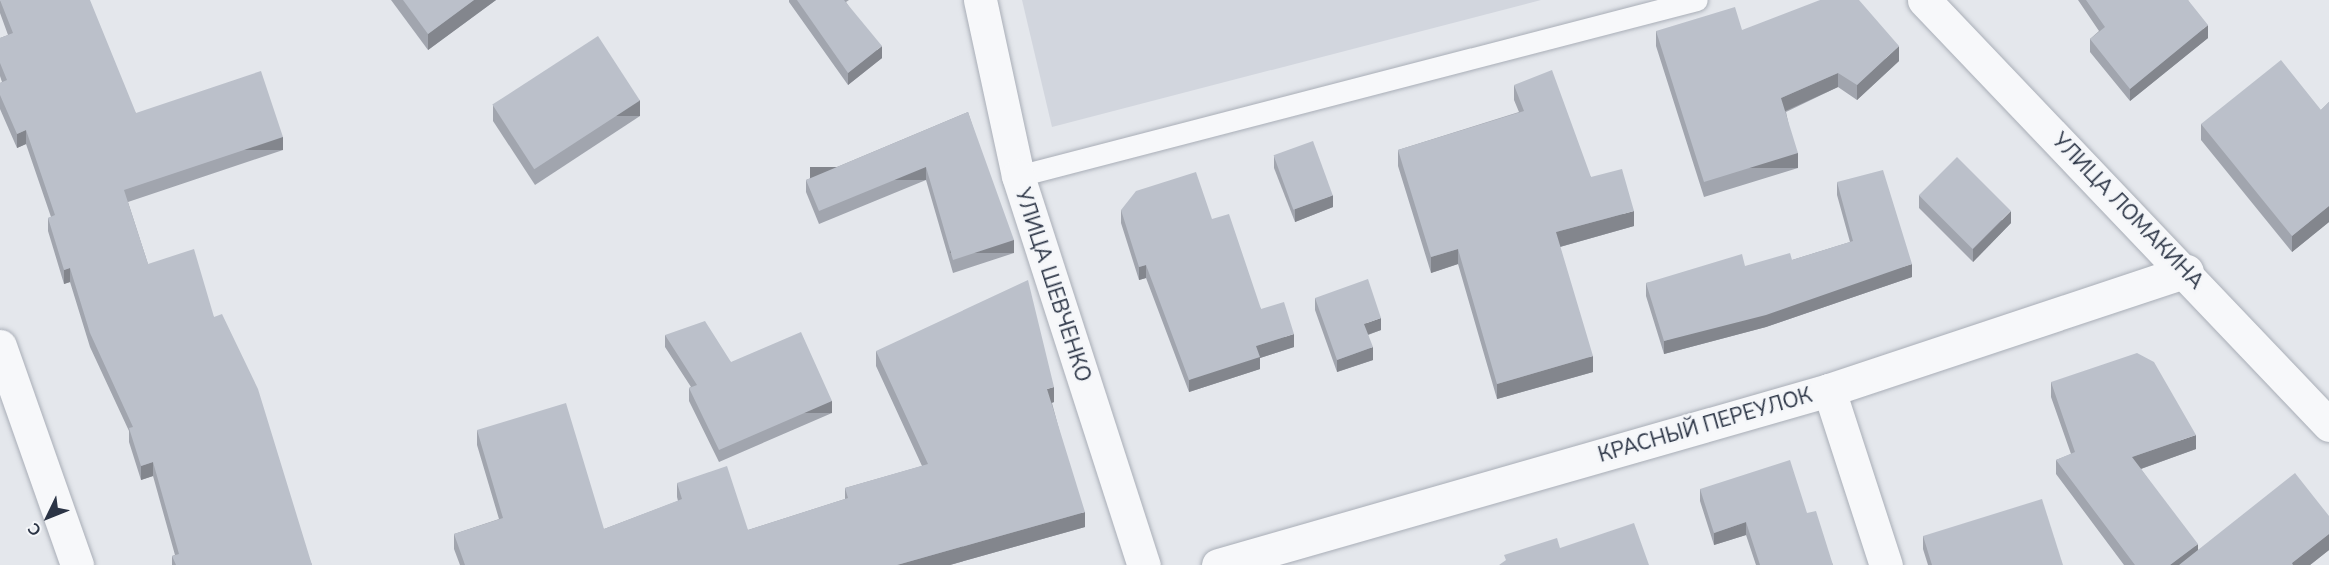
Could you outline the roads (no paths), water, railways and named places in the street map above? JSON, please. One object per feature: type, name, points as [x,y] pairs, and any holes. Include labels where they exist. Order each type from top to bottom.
[{"type":"street","name":"УЛИЦА ШЕВЧЕНКО","points":[[980,0],[1018,176],[1144,565]]},
{"type":"street","name":"УЛИЦА ЛОМАКИНА","points":[[1924,0],[2187,271],[2329,425]]},
{"type":"street","name":"КРАСНЫЙ ПЕРЕУЛОК","points":[[1218,565],[1829,390],[2187,271]]},
{"type":"street","points":[[0,346],[77,565]]},
{"type":"street","points":[[1829,390],[1886,565]]},
{"type":"lane","points":[[1018,176],[1697,0]]}]
